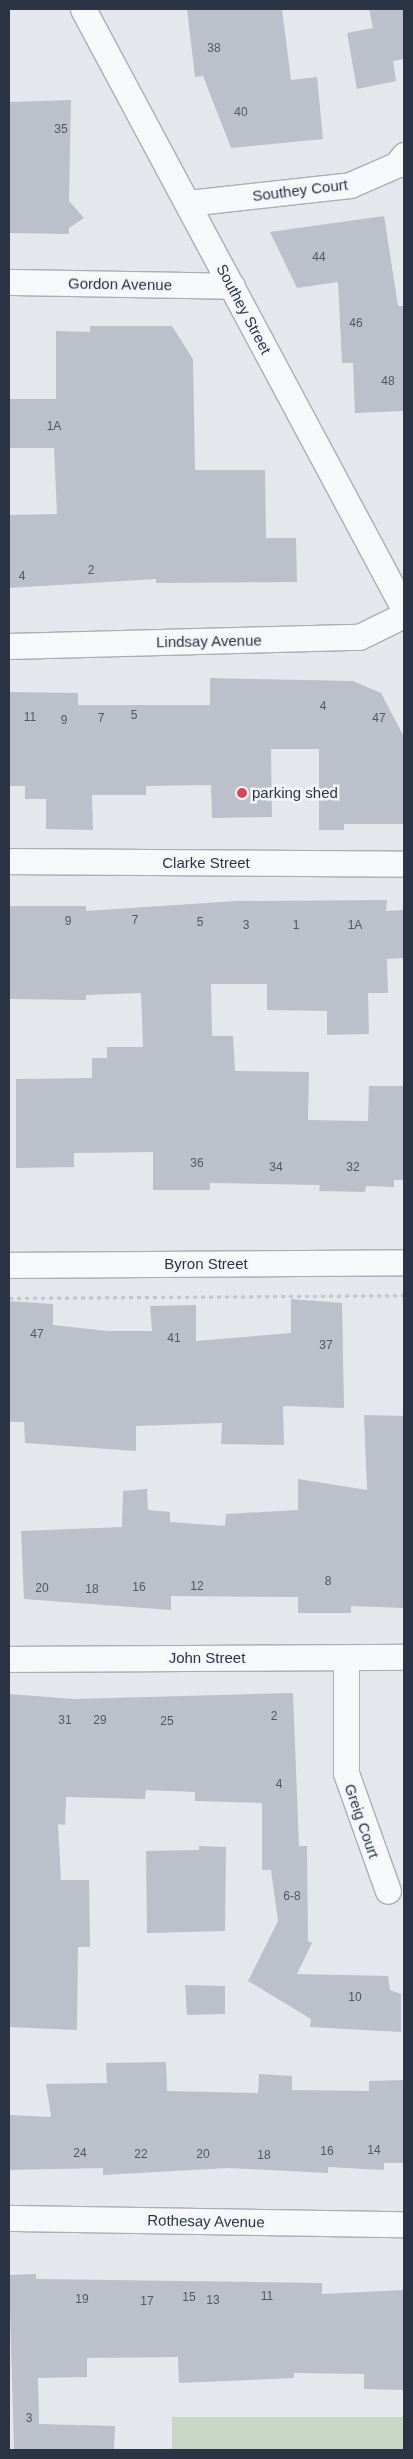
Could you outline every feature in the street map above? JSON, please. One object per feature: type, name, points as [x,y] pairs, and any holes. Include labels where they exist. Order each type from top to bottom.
[{"type":"street","name":"Southey Street","points":[[83,9],[404,609]]},
{"type":"street","name":"Southey Court","points":[[188,203],[350,185],[396,165],[404,155]]},
{"type":"street","name":"Gordon Avenue","points":[[9,282],[232,286]]},
{"type":"street","name":"Lindsay Avenue","points":[[9,646],[359,637],[404,616]]},
{"type":"street","name":"Clarke Street","points":[[9,861],[404,864]]},
{"type":"street","name":"Byron Street","points":[[9,1265],[404,1262]]},
{"type":"street","name":"John Street","points":[[9,1659],[404,1657]]},
{"type":"street","name":"Greig Court","points":[[346,1658],[346,1773],[388,1891]]},
{"type":"street","name":"Rothesay Avenue","points":[[9,2218],[404,2224]]},
{"type":"path","points":[[9,1298],[404,1295]]},
{"type":"green space","points":[[172,2417],[404,2417],[404,2450],[172,2450]]},
{"type":"building","points":[[187,9],[282,9],[291,80],[317,77],[323,139],[231,148],[203,76],[195,77]]},
{"type":"building","points":[[369,9],[404,9],[404,59],[393,61],[396,81],[357,89],[347,33],[373,28]]},
{"type":"building","points":[[71,100],[69,201],[84,218],[69,228],[69,234],[9,233],[9,102]]},
{"type":"building","points":[[384,216],[398,306],[404,306],[404,411],[355,413],[353,363],[342,363],[338,282],[297,288],[270,232]]},
{"type":"building","points":[[90,326],[172,326],[193,359],[195,470],[265,470],[266,538],[296,538],[297,582],[156,583],[156,579],[9,588],[9,515],[57,514],[54,448],[9,448],[9,399],[56,399],[56,331],[90,332]]},
{"type":"building","points":[[210,678],[353,681],[381,693],[404,737],[404,824],[344,824],[344,830],[319,830],[319,749],[271,749],[272,817],[212,818],[211,785],[146,786],[146,795],[92,795],[93,830],[46,829],[46,799],[25,799],[25,786],[9,786],[9,692],[78,693],[78,705],[210,705]]},
{"type":"building","points":[[387,900],[386,911],[404,910],[404,958],[387,959],[388,993],[368,993],[369,1034],[327,1035],[327,1011],[267,1010],[267,984],[211,984],[212,1036],[233,1036],[235,1071],[309,1072],[308,1120],[368,1121],[369,1086],[403,1086],[404,1180],[394,1180],[394,1187],[366,1186],[365,1192],[319,1191],[320,1185],[210,1183],[210,1190],[153,1190],[153,1152],[74,1153],[74,1167],[16,1168],[16,1079],[92,1078],[92,1058],[107,1058],[107,1047],[143,1047],[141,993],[86,995],[86,1000],[9,999],[9,906],[86,906],[86,911],[236,901]]},
{"type":"building","points":[[291,1299],[342,1303],[344,1408],[283,1406],[284,1445],[221,1444],[222,1423],[136,1426],[136,1451],[25,1443],[24,1422],[9,1422],[9,1301],[53,1304],[53,1325],[108,1331],[152,1331],[150,1306],[196,1305],[196,1341],[291,1333]]},
{"type":"building","points":[[364,1415],[404,1416],[404,1608],[351,1606],[351,1613],[298,1613],[298,1597],[171,1596],[171,1610],[24,1599],[21,1531],[122,1527],[123,1491],[147,1489],[148,1510],[170,1512],[170,1522],[225,1526],[226,1514],[298,1510],[298,1479],[367,1490]]},
{"type":"building","points":[[293,1693],[299,1846],[307,1846],[308,1941],[312,1943],[297,1974],[388,1976],[390,1990],[401,1994],[401,2032],[310,2027],[311,2019],[248,1981],[278,1921],[271,1870],[262,1870],[262,1803],[195,1801],[195,1792],[146,1790],[145,1799],[66,1797],[65,1825],[58,1824],[61,1880],[89,1880],[90,1947],[78,1947],[77,2030],[9,2027],[9,1694],[74,1699]]},
{"type":"building","points":[[199,1846],[226,1847],[225,1931],[147,1933],[146,1851],[199,1850]]},
{"type":"building","points":[[185,1985],[225,1986],[225,2014],[187,2015]]},
{"type":"building","points":[[166,2062],[167,2091],[258,2093],[259,2074],[292,2076],[292,2090],[369,2091],[369,2081],[404,2080],[404,2163],[384,2163],[384,2170],[328,2167],[328,2173],[228,2168],[103,2175],[103,2168],[9,2170],[9,2115],[51,2117],[46,2084],[107,2083],[106,2063]]},
{"type":"building","points":[[36,2274],[36,2279],[322,2283],[322,2294],[404,2290],[404,2390],[364,2389],[364,2374],[294,2373],[294,2378],[179,2383],[178,2357],[87,2358],[87,2377],[38,2378],[39,2424],[115,2426],[114,2450],[14,2450],[9,2275]]},
{"type":"place","name":"parking shed","points":[[242,793]]}]
